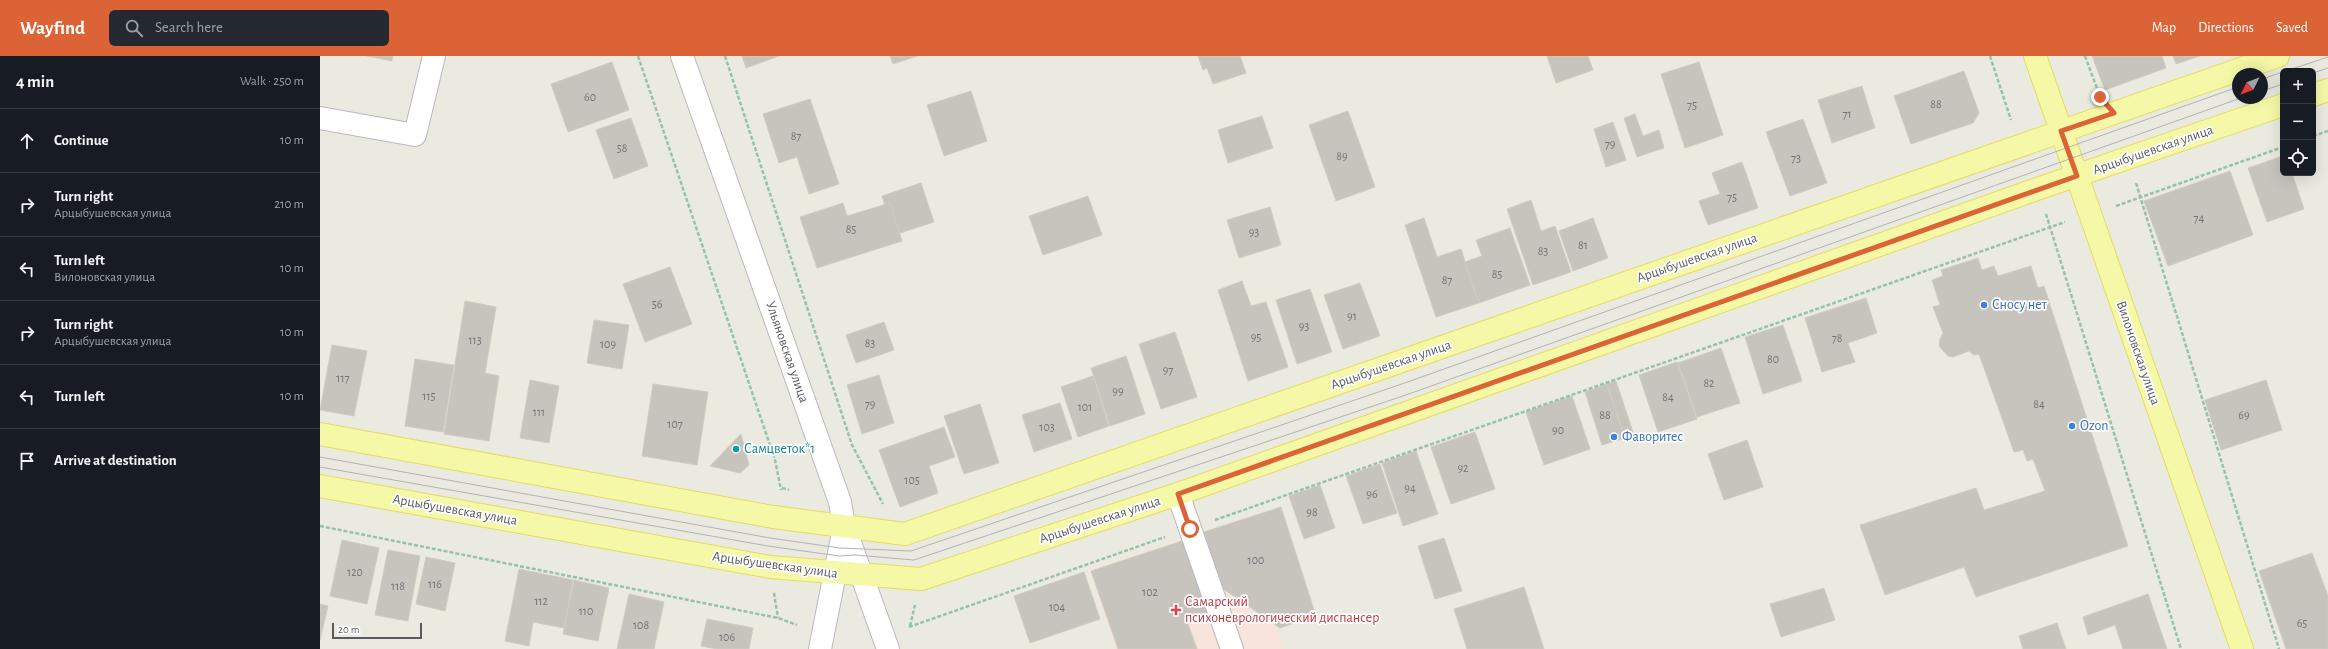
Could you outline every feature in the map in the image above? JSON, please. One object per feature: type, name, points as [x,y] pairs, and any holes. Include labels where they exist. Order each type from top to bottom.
[{"type":"main road","name":"Вилоновская улица","points":[[2035,56],[2242,649]]},
{"type":"main road","name":"Арцыбушевская улица","points":[[320,434],[773,517],[905,534],[2278,56]]},
{"type":"main road","points":[[2316,94],[2328,90]]},
{"type":"main road","name":"Арцыбушевская улица","points":[[320,486],[770,567],[862,576],[921,579],[1178,494],[2037,189],[2280,107]]},
{"type":"street","points":[[320,118],[415,135],[434,56]]},
{"type":"street","name":"Ульяновская улица","points":[[682,56],[840,502],[844,526],[885,642]]},
{"type":"street","points":[[1178,494],[1232,649]]},
{"type":"street","points":[[821,642],[844,526]]},
{"type":"path","points":[[638,56],[775,460],[782,488],[779,496]]},
{"type":"path","points":[[725,56],[852,445],[892,522],[905,534]]},
{"type":"path","points":[[1990,56],[2021,145]]},
{"type":"path","points":[[2085,56],[2100,97],[2114,113]]},
{"type":"path","points":[[2316,135],[2328,131]]},
{"type":"path","points":[[885,642],[910,627],[2050,227],[2140,199],[2280,148]]},
{"type":"path","points":[[2130,158],[2140,199],[2279,649]]},
{"type":"path","points":[[2037,189],[2181,649]]},
{"type":"path","points":[[320,526],[778,618],[821,642]]},
{"type":"path","points":[[912,634],[910,627],[921,579]]},
{"type":"shaded area","name":"Самарский психоневрологический диспансер","points":[[1201,533],[1222,591],[1277,628],[1284,649],[1116,649],[1089,570]]},
{"type":"building","points":[[367,56],[393,56],[392,61]]},
{"type":"building","points":[[742,56],[779,56],[746,68]]},
{"type":"building","points":[[890,56],[917,56],[893,64]]},
{"type":"building","points":[[1198,56],[1240,56],[1246,73],[1213,84],[1207,68],[1203,70]]},
{"type":"building","points":[[1547,56],[1588,56],[1593,70],[1556,83]]},
{"type":"building","points":[[2092,56],[2162,56],[2166,68],[2105,90]]},
{"type":"building","points":[[2173,56],[2200,56],[2176,64]]},
{"type":"building","points":[[612,62],[629,110],[568,132],[551,84]]},
{"type":"building","points":[[1699,62],[1723,135],[1685,148],[1661,74]]},
{"type":"building","points":[[1964,71],[1979,113],[1973,123],[1911,144],[1894,96]]},
{"type":"building","points":[[1862,86],[1875,128],[1832,143],[1818,100]]},
{"type":"building","points":[[971,91],[987,141],[944,156],[927,105]]},
{"type":"building","points":[[810,99],[839,184],[809,194],[797,157],[779,163],[763,114]]},
{"type":"building","points":[[1348,111],[1375,187],[1336,201],[1309,125]]},
{"type":"building","points":[[1635,114],[1643,136],[1659,130],[1664,148],[1637,157],[1624,118]]},
{"type":"building","points":[[1262,116],[1273,148],[1228,163],[1218,130]]},
{"type":"building","points":[[631,118],[648,166],[614,179],[596,130]]},
{"type":"building","points":[[1803,119],[1827,183],[1790,196],[1766,132]]},
{"type":"building","points":[[1613,122],[1626,160],[1606,167],[1594,129]]},
{"type":"building","points":[[2280,157],[2280,176],[2293,176],[2304,209],[2267,222],[2248,168]]},
{"type":"building","points":[[1742,162],[1758,208],[1708,225],[1699,201],[1720,194],[1712,173]]},
{"type":"building","points":[[2230,171],[2253,235],[2168,266],[2144,201]]},
{"type":"building","points":[[921,183],[934,222],[894,235],[882,196]]},
{"type":"building","points":[[1088,196],[1102,235],[1043,255],[1029,216]]},
{"type":"building","points":[[1531,200],[1541,231],[1555,226],[1571,272],[1533,285],[1507,209]]},
{"type":"building","points":[[843,203],[847,216],[890,203],[902,241],[817,268],[800,217]]},
{"type":"building","points":[[1270,207],[1281,245],[1239,258],[1227,220]]},
{"type":"building","points":[[1424,218],[1437,257],[1461,249],[1479,303],[1436,317],[1405,225]]},
{"type":"building","points":[[1593,218],[1608,258],[1573,271],[1559,231]]},
{"type":"building","points":[[1510,228],[1530,285],[1479,303],[1465,262],[1482,256],[1476,240]]},
{"type":"building","points":[[1978,258],[1982,270],[1994,266],[1998,276],[2031,266],[2038,288],[2044,286],[2128,546],[1976,597],[1964,567],[1885,595],[1860,525],[1976,488],[1984,510],[2045,491],[2033,459],[2027,461],[2023,450],[2014,452],[1979,354],[1974,355],[1969,351],[1953,357],[1948,356],[1939,346],[1943,333],[1933,307],[1940,305],[1932,280],[1943,276],[1941,270]]},
{"type":"building","points":[[670,267],[692,324],[645,342],[623,284]]},
{"type":"building","points":[[1242,281],[1251,306],[1266,302],[1288,367],[1248,381],[1218,290]]},
{"type":"building","points":[[1360,283],[1380,336],[1343,349],[1324,295]]},
{"type":"building","points":[[1310,289],[1332,352],[1297,364],[1276,300]]},
{"type":"building","points":[[1866,298],[1877,333],[1848,343],[1855,362],[1822,372],[1805,318]]},
{"type":"building","points":[[465,301],[496,307],[485,373],[499,376],[489,441],[444,434]]},
{"type":"building","points":[[594,320],[629,325],[622,369],[587,363]]},
{"type":"building","points":[[884,322],[894,350],[856,363],[846,335]]},
{"type":"building","points":[[1783,325],[1802,381],[1763,394],[1745,337]]},
{"type":"building","points":[[1175,332],[1197,397],[1161,409],[1139,344]]},
{"type":"building","points":[[332,345],[367,351],[354,416],[320,410]]},
{"type":"building","points":[[1721,348],[1740,403],[1697,417],[1678,363]]},
{"type":"building","points":[[1126,356],[1145,414],[1110,426],[1091,368]]},
{"type":"building","points":[[415,359],[454,365],[443,432],[405,426]]},
{"type":"building","points":[[1677,362],[1697,419],[1658,432],[1639,375]]},
{"type":"building","points":[[879,375],[894,423],[862,434],[847,385]]},
{"type":"building","points":[[1093,376],[1109,426],[1078,437],[1061,387]]},
{"type":"building","points":[[530,380],[559,386],[549,443],[520,438]]},
{"type":"building","points":[[2266,380],[2282,430],[2221,450],[2205,400]]},
{"type":"building","points":[[1616,381],[1634,435],[1625,438],[1607,384]]},
{"type":"building","points":[[653,384],[708,392],[697,465],[642,456]]},
{"type":"building","points":[[1607,384],[1625,438],[1602,445],[1585,392]]},
{"type":"building","points":[[1572,396],[1590,449],[1544,465],[1526,412]]},
{"type":"building","points":[[1060,403],[1072,439],[1034,452],[1022,415]]},
{"type":"building","points":[[980,404],[999,463],[964,474],[944,416]]},
{"type":"building","points":[[944,427],[955,457],[929,466],[938,493],[900,507],[879,450]]},
{"type":"building","points":[[1475,432],[1495,489],[1451,504],[1431,447]]},
{"type":"building","name":"Самцветок*1","points":[[741,434],[749,465],[740,473],[710,466]]},
{"type":"building","points":[[1747,440],[1763,487],[1724,500],[1708,454]]},
{"type":"building","points":[[1416,451],[1438,514],[1403,526],[1382,463]]},
{"type":"building","points":[[1380,464],[1397,513],[1363,524],[1346,476]]},
{"type":"building","points":[[1320,485],[1335,528],[1304,539],[1289,496]]},
{"type":"building","points":[[1281,507],[1316,616],[1280,628],[1222,588],[1204,532]]},
{"type":"building","points":[[1444,538],[1462,591],[1435,599],[1418,546]]},
{"type":"building","points":[[342,540],[379,548],[367,604],[330,596]]},
{"type":"building","name":"Самарский психоневрологический диспансер","points":[[1185,540],[1209,613],[1187,621],[1197,649],[1118,649],[1091,571]]},
{"type":"building","points":[[388,550],[420,556],[408,621],[375,615]]},
{"type":"building","points":[[2312,553],[2328,596],[2328,649],[2286,649],[2259,571]]},
{"type":"building","points":[[426,557],[455,563],[445,611],[416,604]]},
{"type":"building","points":[[519,569],[573,580],[564,628],[533,622],[529,646],[505,641]]},
{"type":"building","points":[[1084,572],[1100,619],[1030,643],[1014,596]]},
{"type":"building","points":[[574,580],[609,588],[598,641],[563,634]]},
{"type":"building","points":[[1524,587],[1544,649],[1467,649],[1454,609]]},
{"type":"building","points":[[1824,588],[1835,620],[1781,637],[1770,604]]},
{"type":"building","points":[[629,594],[664,602],[654,649],[617,649]]},
{"type":"building","points":[[2148,594],[2167,649],[2123,649],[2115,625],[2088,635],[2083,617]]},
{"type":"building","points":[[320,604],[328,606],[320,640]]},
{"type":"building","points":[[707,619],[753,628],[749,649],[717,649],[701,646]]},
{"type":"building","points":[[2057,623],[2066,649],[2023,649],[2019,636]]},
{"type":"tram line","points":[[2295,68],[2328,57]]},
{"type":"tram line","points":[[2316,72],[2328,68]]},
{"type":"tram line","points":[[2268,77],[2280,73]]},
{"type":"tram line","points":[[2268,89],[2280,85]]},
{"type":"tram line","points":[[320,457],[770,538],[840,548],[911,551],[1399,385],[2232,89]]},
{"type":"tram line","points":[[320,467],[768,546],[839,556],[855,555],[914,560],[1403,396],[2232,101]]},
{"type":"place","name":"Сносу нет","points":[[1984,305]]},
{"type":"place","name":"Ozon","points":[[2072,426]]},
{"type":"place","name":"Фаворитес","points":[[1614,437]]},
{"type":"place","name":"Самцветок*1","points":[[736,449]]},
{"type":"place","name":"Самарский психоневрологический диспансер","points":[[1176,610]]},
{"type":"route","points":[[1190,529],[1178,494],[2077,176],[2061,131],[2114,113],[2100,97]]}]
